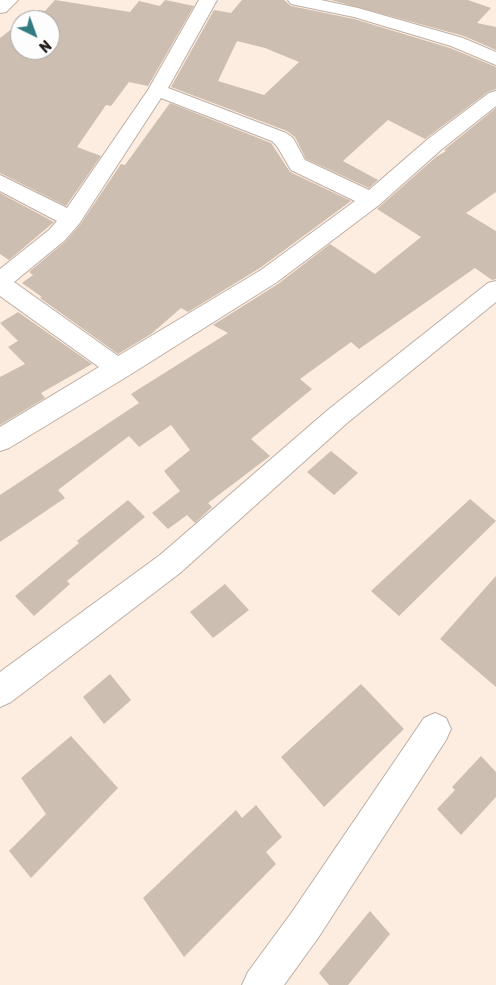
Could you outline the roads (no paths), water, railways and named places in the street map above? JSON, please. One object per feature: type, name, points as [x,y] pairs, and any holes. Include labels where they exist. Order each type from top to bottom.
[{"type":"street","points":[[0,8],[10,0]]},
{"type":"street","points":[[119,369],[0,283],[57,235],[70,219],[157,90],[208,0]]},
{"type":"street","points":[[297,0],[358,13],[457,42],[496,59]]},
{"type":"street","points":[[157,90],[279,137],[286,143],[298,165],[371,200]]},
{"type":"street","points":[[0,440],[269,276],[371,200],[435,144],[496,97]]},
{"type":"street","points":[[0,182],[70,219]]},
{"type":"street","points":[[0,691],[170,564],[338,416],[496,289]]},
{"type":"street","points":[[261,985],[305,925],[435,729]]}]
